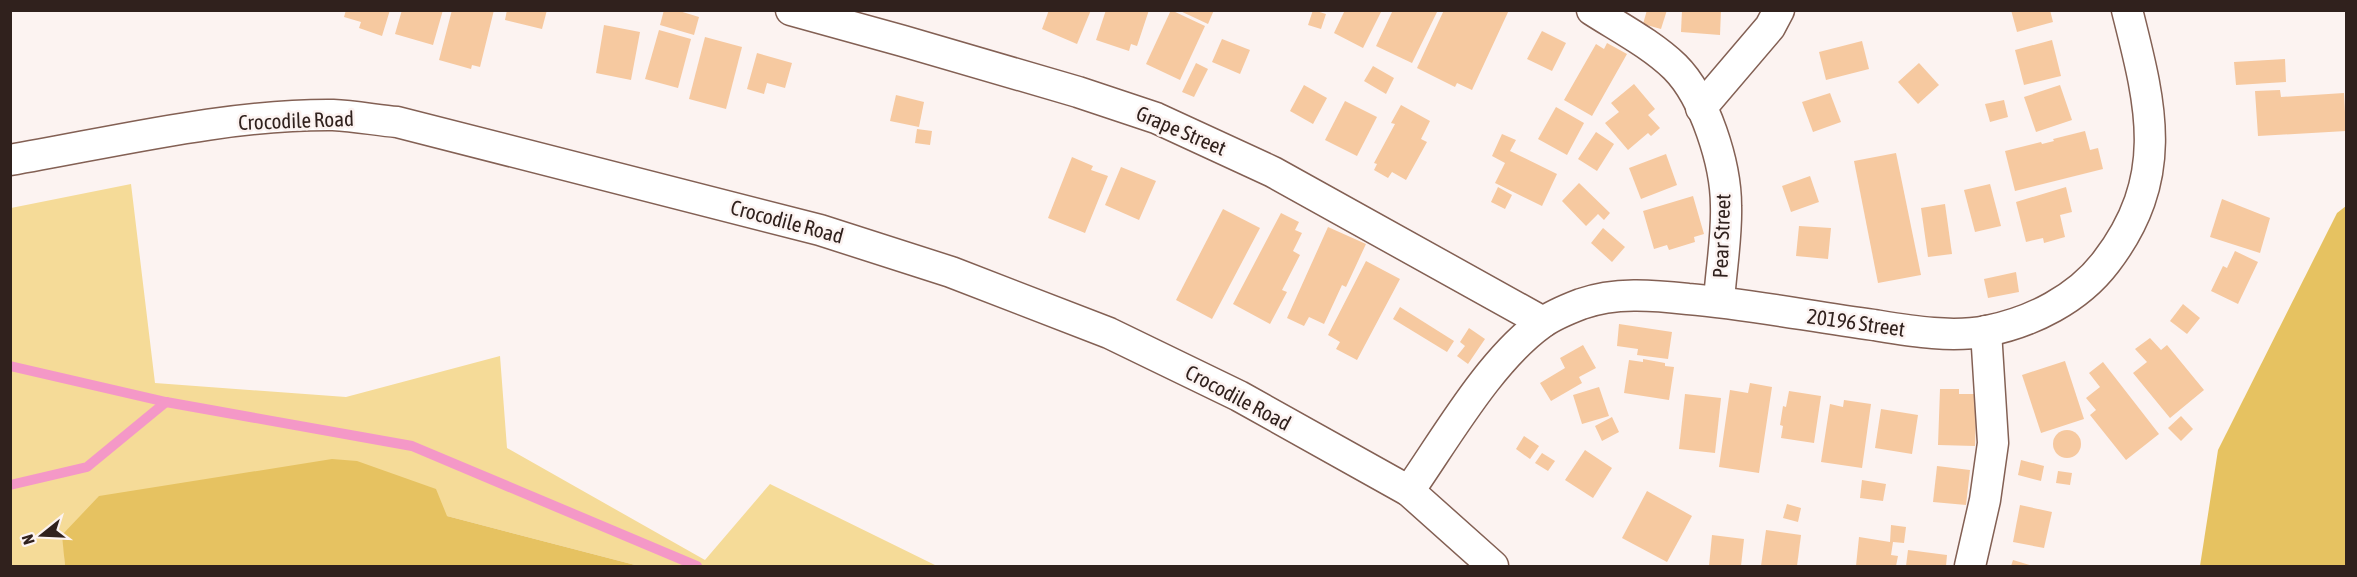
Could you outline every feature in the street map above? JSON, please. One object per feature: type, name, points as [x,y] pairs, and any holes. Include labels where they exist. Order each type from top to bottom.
[{"type":"street","name":"Grape Street","points":[[791,10],[1078,92],[1156,118],[1272,172],[1543,322]]},
{"type":"street","name":"Pear Street","points":[[1592,10],[1664,57],[1690,86],[1701,108],[1718,154],[1726,206],[1719,301]]},
{"type":"street","points":[[1701,108],[1770,27],[1779,10]]},
{"type":"street","name":"20196 Street","points":[[1409,491],[1489,376],[1510,351],[1543,322],[1568,309],[1602,298],[1643,295],[1719,301],[1905,330],[1949,333],[1986,331],[2024,321],[2049,310],[2075,292],[2099,270],[2119,245],[2134,219],[2148,162],[2151,126],[2127,10]]},
{"type":"street","name":"Crocodile Road","points":[[10,160],[198,127],[285,117],[335,115],[397,122],[820,230],[951,272],[1119,338],[1239,396],[1409,491],[1493,567]]},
{"type":"street","points":[[1970,567],[1985,500],[1993,443],[1986,331]]},
{"type":"shaded area","points":[[131,184],[155,383],[346,397],[500,356],[507,448],[705,560],[770,484],[937,566],[639,566],[447,516],[63,535],[65,566],[11,566],[11,208]]},
{"type":"shaded area","points":[[2346,206],[2346,566],[2200,566],[2218,450],[2337,213]]},
{"type":"shaded area","points":[[332,459],[357,461],[436,489],[447,516],[639,566],[65,566],[62,535],[99,496]]},
{"type":"building","points":[[346,10],[390,10],[382,36],[359,28],[361,22],[344,17]]},
{"type":"building","points":[[402,10],[443,10],[433,45],[395,34]]},
{"type":"building","points":[[452,10],[494,10],[480,67],[472,65],[471,69],[439,60]]},
{"type":"building","points":[[507,10],[547,10],[542,29],[505,20]]},
{"type":"building","points":[[664,10],[676,10],[699,17],[694,35],[660,25]]},
{"type":"building","points":[[1049,10],[1091,10],[1077,44],[1042,29]]},
{"type":"building","points":[[1106,10],[1149,10],[1137,46],[1131,44],[1129,51],[1096,40]]},
{"type":"building","points":[[1171,10],[1205,26],[1180,80],[1146,64]]},
{"type":"building","points":[[1178,10],[1214,10],[1208,24]]},
{"type":"building","points":[[1313,10],[1326,14],[1321,29],[1308,25]]},
{"type":"building","points":[[1345,10],[1382,10],[1363,48],[1334,33]]},
{"type":"building","points":[[1393,10],[1438,10],[1412,63],[1376,46]]},
{"type":"building","points":[[1444,10],[1509,10],[1472,90],[1457,83],[1455,87],[1417,68]]},
{"type":"building","points":[[1647,10],[1667,10],[1661,29],[1643,24]]},
{"type":"building","points":[[1682,10],[1721,10],[1720,35],[1681,32]]},
{"type":"building","points":[[2011,10],[2050,10],[2053,22],[2017,32]]},
{"type":"building","points":[[604,25],[640,32],[631,80],[596,73]]},
{"type":"building","points":[[659,30],[691,39],[678,88],[645,79]]},
{"type":"building","points":[[1542,31],[1566,43],[1552,71],[1527,59]]},
{"type":"building","points":[[705,37],[742,47],[726,109],[689,99]]},
{"type":"building","points":[[1222,39],[1250,50],[1240,74],[1212,62]]},
{"type":"building","points":[[2052,40],[2061,76],[2024,85],[2015,50]]},
{"type":"building","points":[[1862,41],[1869,69],[1826,80],[1819,52]]},
{"type":"building","points":[[1607,43],[1627,54],[1592,116],[1564,100],[1596,44],[1604,49]]},
{"type":"building","points":[[757,53],[792,63],[785,88],[767,83],[764,94],[747,89]]},
{"type":"building","points":[[2285,59],[2286,82],[2236,85],[2234,62]]},
{"type":"building","points":[[1196,63],[1208,69],[1194,97],[1182,92]]},
{"type":"building","points":[[1919,63],[1939,85],[1918,104],[1898,82]]},
{"type":"building","points":[[1373,66],[1394,78],[1386,94],[1364,81]]},
{"type":"building","points":[[1634,84],[1655,109],[1648,115],[1660,128],[1651,136],[1648,133],[1628,150],[1605,123],[1619,112],[1611,103]]},
{"type":"building","points":[[1304,85],[1327,98],[1313,124],[1290,111]]},
{"type":"building","points":[[2060,85],[2072,120],[2036,132],[2024,97]]},
{"type":"building","points":[[2280,90],[2281,97],[2344,93],[2346,131],[2258,136],[2255,91]]},
{"type":"building","points":[[1830,93],[1841,122],[1813,132],[1802,102]]},
{"type":"building","points":[[896,95],[924,102],[919,127],[890,121]]},
{"type":"building","points":[[2004,100],[2008,117],[1990,122],[1985,104]]},
{"type":"building","points":[[1345,101],[1377,117],[1357,156],[1325,140]]},
{"type":"building","points":[[1401,105],[1430,121],[1421,139],[1427,142],[1406,180],[1392,172],[1388,178],[1374,170],[1377,164],[1374,163],[1395,124],[1391,123]]},
{"type":"building","points":[[1556,107],[1584,123],[1567,155],[1538,139]]},
{"type":"building","points":[[917,129],[932,131],[930,145],[915,143]]},
{"type":"building","points":[[2085,131],[2090,150],[2098,148],[2103,169],[2015,191],[2005,151],[2054,141],[2053,139]]},
{"type":"building","points":[[1596,132],[1614,144],[1597,171],[1578,159]]},
{"type":"building","points":[[1502,134],[1516,140],[1510,151],[1557,174],[1542,206],[1495,183],[1505,163],[1492,156]]},
{"type":"building","points":[[1896,153],[1921,275],[1878,283],[1854,161]]},
{"type":"building","points":[[1666,154],[1677,185],[1641,199],[1629,168]]},
{"type":"building","points":[[1072,157],[1093,166],[1091,170],[1108,176],[1085,233],[1048,218]]},
{"type":"building","points":[[1121,167],[1156,181],[1139,220],[1105,205]]},
{"type":"building","points":[[1810,176],[1819,202],[1791,212],[1782,186]]},
{"type":"building","points":[[1579,183],[1610,213],[1604,220],[1598,214],[1586,226],[1562,201]]},
{"type":"building","points":[[1990,184],[2001,226],[1975,232],[1964,190]]},
{"type":"building","points":[[1498,187],[1512,195],[1505,209],[1491,202]]},
{"type":"building","points":[[2066,187],[2072,212],[2060,215],[2065,237],[2044,243],[2043,238],[2026,242],[2016,202]]},
{"type":"building","points":[[1693,196],[1704,234],[1694,237],[1695,242],[1669,250],[1667,245],[1654,249],[1643,211]]},
{"type":"building","points":[[2222,199],[2270,218],[2260,253],[2210,237]]},
{"type":"building","points":[[1945,204],[1952,254],[1928,257],[1921,208]]},
{"type":"building","points":[[1223,209],[1260,228],[1212,319],[1176,300]]},
{"type":"building","points":[[1281,213],[1299,222],[1295,230],[1302,233],[1293,251],[1300,255],[1282,290],[1287,292],[1270,324],[1233,304]]},
{"type":"building","points":[[1799,226],[1831,228],[1828,259],[1796,256]]},
{"type":"building","points":[[1328,227],[1366,244],[1346,287],[1342,285],[1324,324],[1309,317],[1304,326],[1287,318]]},
{"type":"building","points":[[1603,228],[1625,247],[1612,262],[1591,243]]},
{"type":"building","points":[[2235,251],[2258,262],[2238,304],[2211,291],[2223,266],[2227,268]]},
{"type":"building","points":[[1366,261],[1400,279],[1357,360],[1336,349],[1340,342],[1328,335]]},
{"type":"building","points":[[2016,272],[2019,292],[1988,298],[1984,279]]},
{"type":"building","points":[[2183,304],[2200,318],[2187,334],[2170,321]]},
{"type":"building","points":[[1400,307],[1454,341],[1447,352],[1393,319]]},
{"type":"building","points":[[1619,324],[1672,332],[1668,359],[1637,355],[1638,349],[1617,346]]},
{"type":"building","points":[[1469,328],[1485,339],[1468,364],[1457,356],[1465,346],[1460,342]]},
{"type":"building","points":[[2150,338],[2161,350],[2167,345],[2204,390],[2170,418],[2133,373],[2147,362],[2135,349]]},
{"type":"building","points":[[1583,345],[1596,368],[1579,377],[1582,383],[1551,401],[1540,383],[1565,368],[1560,358]]},
{"type":"building","points":[[1643,359],[1674,367],[1669,400],[1624,393],[1629,360],[1643,362]]},
{"type":"building","points":[[2065,361],[2084,419],[2041,433],[2022,375]]},
{"type":"building","points":[[2103,362],[2159,434],[2126,460],[2090,415],[2096,410],[2086,398],[2100,387],[2089,373]]},
{"type":"building","points":[[1750,383],[1772,387],[1759,473],[1719,467],[1730,390],[1748,393]]},
{"type":"building","points":[[1599,387],[1609,416],[1582,424],[1573,395]]},
{"type":"building","points":[[1940,389],[1959,389],[1959,394],[1977,394],[1975,446],[1938,445]]},
{"type":"building","points":[[1789,391],[1821,396],[1814,443],[1781,438],[1783,426],[1780,425],[1783,406],[1786,407]]},
{"type":"building","points":[[1685,394],[1721,398],[1715,453],[1679,449]]},
{"type":"building","points":[[1844,400],[1871,404],[1862,468],[1821,462],[1830,404],[1843,407]]},
{"type":"building","points":[[1881,409],[1918,415],[1912,454],[1875,448]]},
{"type":"building","points":[[2181,416],[2193,429],[2181,441],[2168,428]]},
{"type":"building","points":[[1612,417],[1619,432],[1602,441],[1595,426]]},
{"type":"building","points":[[2067,430],[2077,434],[2081,444],[2077,454],[2067,458],[2057,454],[2053,444],[2057,434]]},
{"type":"building","points":[[1524,436],[1539,446],[1530,459],[1516,449]]},
{"type":"building","points":[[1585,450],[1612,468],[1593,498],[1565,480]]},
{"type":"building","points":[[1542,453],[1555,461],[1548,471],[1535,463]]},
{"type":"building","points":[[2021,460],[2044,466],[2041,481],[2018,475]]},
{"type":"building","points":[[1937,466],[1970,470],[1966,505],[1933,502]]},
{"type":"building","points":[[2058,471],[2072,473],[2070,485],[2056,483]]},
{"type":"building","points":[[1862,480],[1886,484],[1883,501],[1860,498]]},
{"type":"building","points":[[1647,491],[1692,516],[1667,562],[1622,538]]},
{"type":"building","points":[[1787,504],[1801,508],[1798,522],[1783,518]]},
{"type":"building","points":[[2020,505],[2052,512],[2044,548],[2013,542]]},
{"type":"building","points":[[1891,525],[1906,527],[1904,543],[1893,542],[1891,555],[1898,556],[1896,566],[1856,566],[1859,537],[1890,542]]},
{"type":"building","points":[[1766,530],[1801,535],[1797,566],[1761,566]]},
{"type":"building","points":[[1712,535],[1744,539],[1741,566],[1709,566]]},
{"type":"building","points":[[1908,550],[1947,555],[1946,566],[1906,566]]},
{"type":"building","points":[[2013,560],[2033,566],[2011,566]]},
{"type":"waterway","points":[[10,366],[166,402],[412,446],[697,566]]},
{"type":"waterway","points":[[10,485],[87,467],[166,402]]}]
